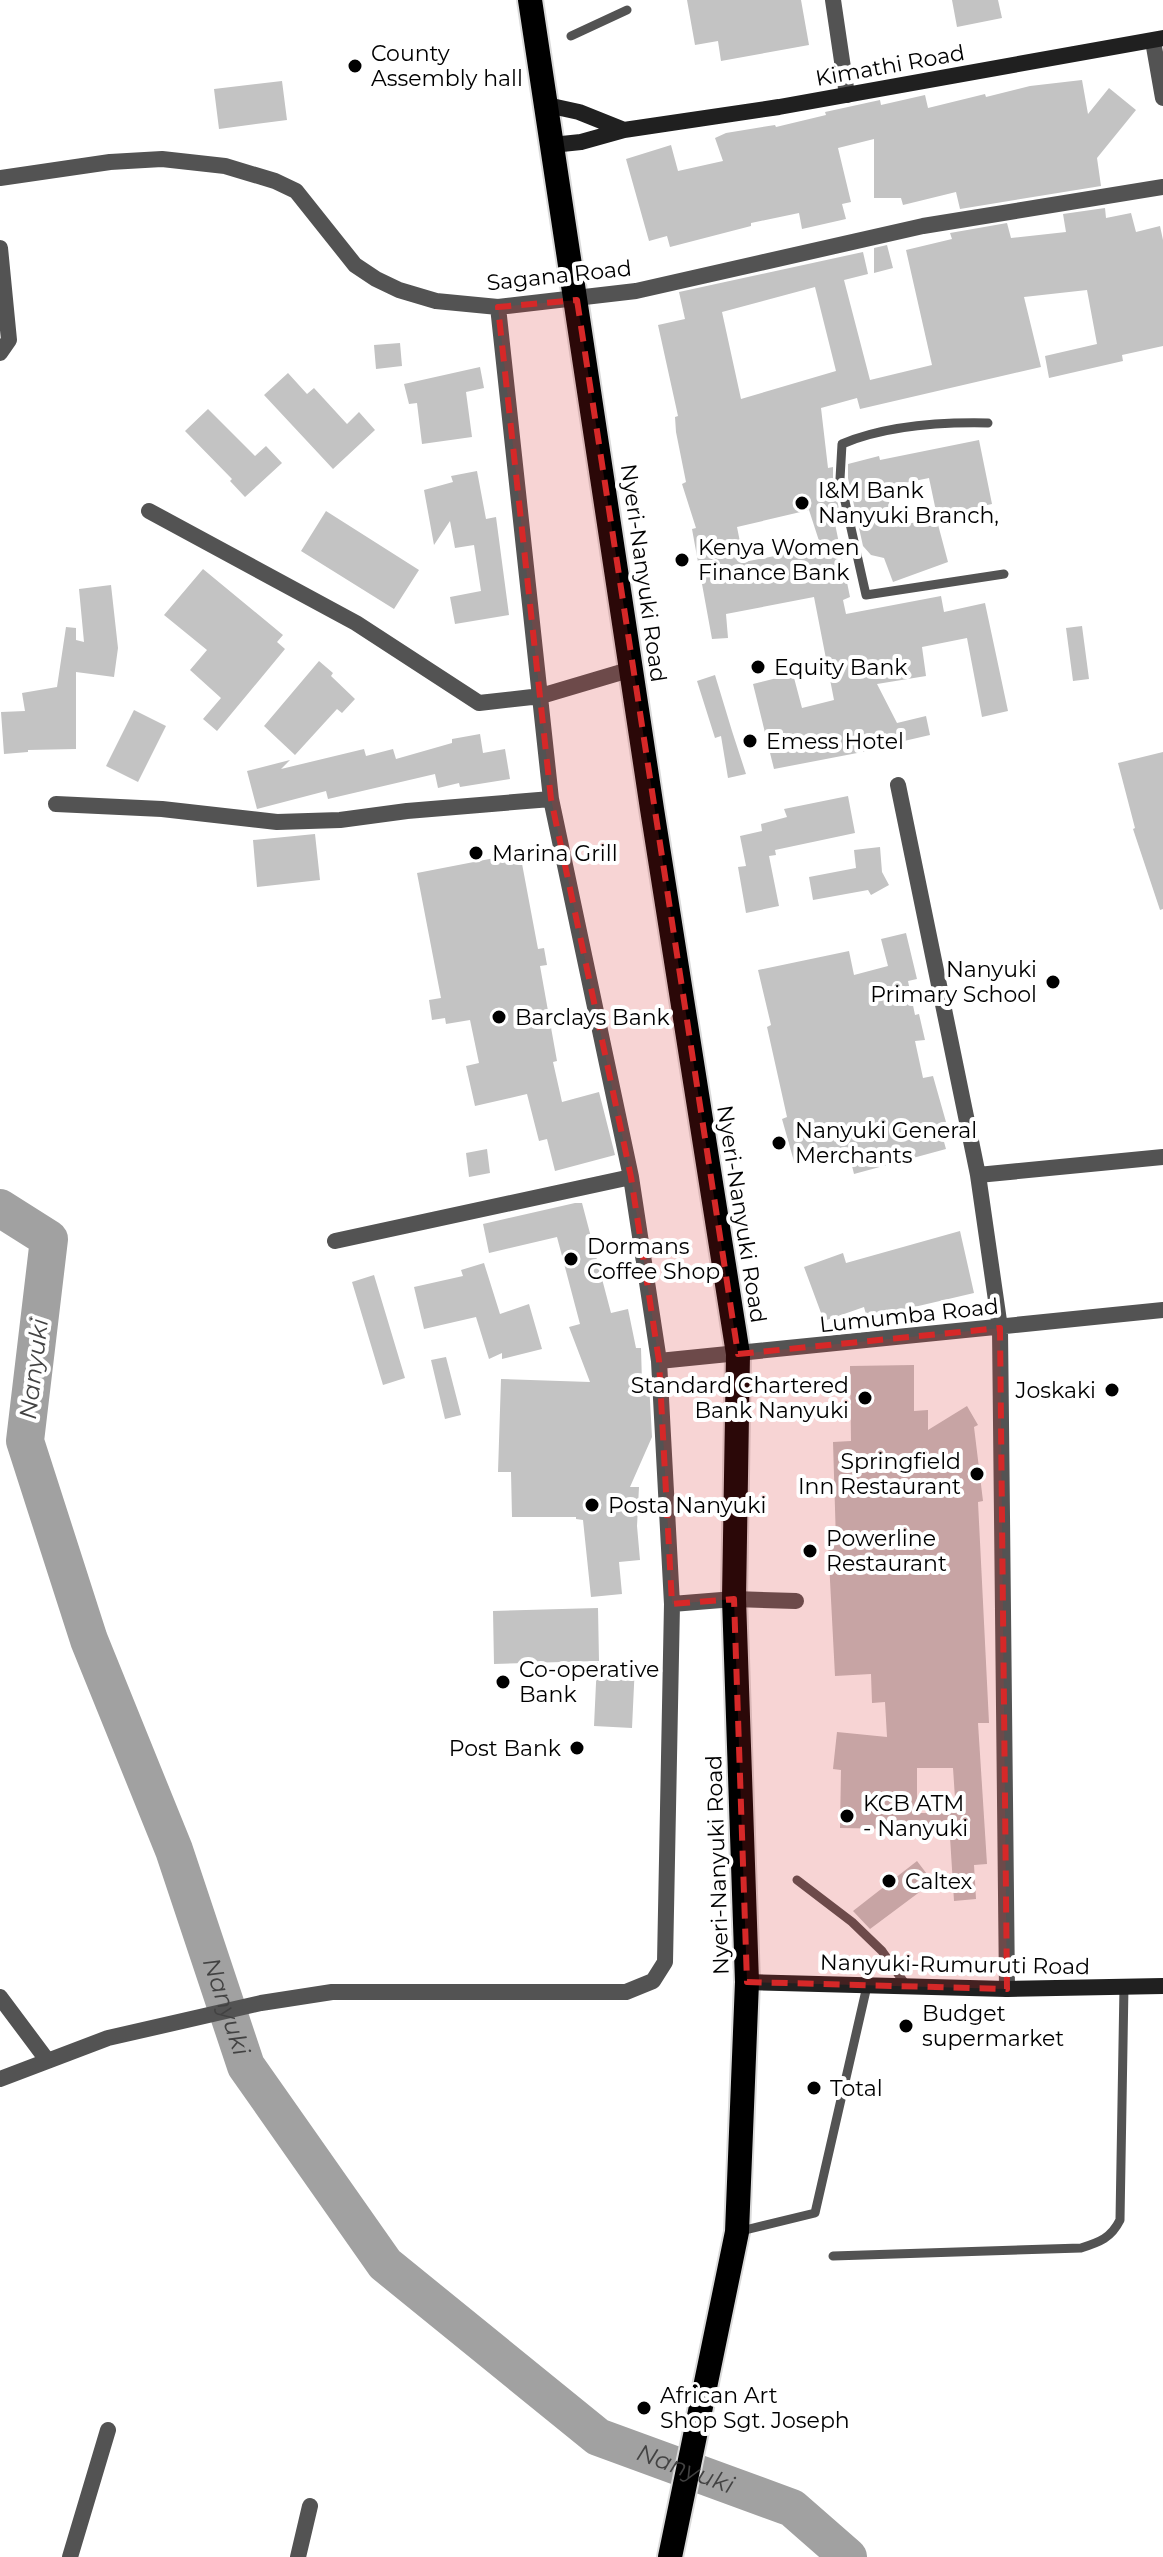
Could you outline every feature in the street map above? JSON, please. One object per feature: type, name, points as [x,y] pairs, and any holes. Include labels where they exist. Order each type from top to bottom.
[{"type":"highway","name":"Nyeri-Nanyuki Road","points":[[530,0],[738,1354],[734,1599],[747,1982],[737,2232],[670,2557]]},
{"type":"street","points":[[833,0],[847,95]]},
{"type":"street","points":[[1158,40],[1163,98]]},
{"type":"street","name":"Kimathi Road","points":[[552,145],[581,142],[624,130],[847,95],[1158,40]]},
{"type":"street","points":[[547,105],[579,112],[624,130]]},
{"type":"street","name":"Sagana Road","points":[[0,178],[110,162],[149,160],[225,166],[275,181],[296,191],[355,265],[376,279],[399,290],[436,301],[498,307],[636,291],[923,226],[1163,187]]},
{"type":"street","points":[[0,248],[9,340],[0,353]]},
{"type":"street","points":[[0,2079],[108,2038],[261,2003],[332,1992],[626,1992],[653,1981],[665,1962],[672,1604],[659,1361],[631,1177],[551,799],[498,307]]},
{"type":"street","points":[[149,511],[356,623],[479,703],[541,696],[632,669]]},
{"type":"street","points":[[898,785],[978,1175],[1000,1328],[1007,1989]]},
{"type":"street","points":[[56,804],[162,809],[277,822],[340,820],[551,799]]},
{"type":"street","points":[[978,1175],[1163,1157]]},
{"type":"street","points":[[335,1241],[631,1177]]},
{"type":"street","name":"Lumumba Road","points":[[659,1361],[1163,1310]]},
{"type":"street","points":[[672,1604],[734,1599],[796,1601]]},
{"type":"street","name":"Nanyuki-Rumuruti Road","points":[[747,1982],[1007,1989],[1163,1986]]},
{"type":"street","points":[[0,1997],[47,2060]]},
{"type":"street","points":[[70,2557],[108,2430]]},
{"type":"street","points":[[298,2557],[310,2506]]},
{"type":"lane","points":[[571,36],[627,10]]},
{"type":"lane","points":[[988,423],[948,422],[863,435],[842,444],[840,479],[866,595],[1004,574]]},
{"type":"lane","points":[[797,1880],[852,1922],[882,1951],[908,1988]]},
{"type":"lane","points":[[737,2232],[815,2213],[867,1986]]},
{"type":"lane","points":[[833,2256],[1081,2248],[1101,2242],[1114,2233],[1120,2220],[1124,1986]]},
{"type":"highlighted area","points":[[577,300],[738,1354],[1000,1328],[1007,1989],[747,1982],[734,1599],[672,1604],[659,1361],[631,1177],[551,799],[498,307]]},
{"type":"building","points":[[687,0],[801,0],[809,45],[721,61],[718,41],[695,45]]},
{"type":"building","points":[[952,0],[998,0],[1002,18],[957,27]]},
{"type":"building","points":[[1082,80],[1088,114],[1109,88],[1136,110],[1097,158],[1101,186],[960,209],[956,192],[903,205],[901,198],[874,198],[874,139],[838,148],[851,202],[842,204],[846,219],[802,229],[799,213],[751,223],[751,226],[670,247],[667,236],[649,241],[626,159],[671,145],[678,171],[723,161],[715,138],[726,133],[776,127],[880,100],[881,105],[925,95],[928,108],[985,94],[986,97],[1030,86]]},
{"type":"building","points":[[282,81],[287,120],[219,129],[214,89]]},
{"type":"building","points":[[1105,208],[1106,218],[1131,213],[1136,232],[1160,226],[1163,240],[1163,346],[1122,355],[1123,361],[1049,378],[1045,356],[1097,344],[1087,290],[1024,297],[1041,367],[860,409],[857,398],[821,408],[828,468],[833,467],[842,523],[833,514],[850,597],[843,600],[846,614],[941,596],[944,612],[985,603],[1008,711],[982,717],[967,638],[922,647],[926,676],[877,684],[897,723],[926,716],[930,735],[878,749],[774,769],[753,684],[793,674],[802,708],[834,700],[814,597],[726,614],[728,638],[712,639],[692,529],[696,528],[682,484],[686,482],[676,432],[675,417],[678,416],[658,325],[685,319],[679,292],[863,252],[868,274],[844,280],[870,380],[932,365],[906,250],[952,239],[950,233],[1007,223],[1011,238],[1066,232],[1063,214]],"holes":[[[815,287],[836,371],[741,399],[722,312]],[[809,510],[821,547],[744,562],[737,527]]]},
{"type":"building","points":[[887,245],[893,268],[874,273],[874,248]]},
{"type":"building","points":[[400,343],[402,366],[376,369],[374,345]]},
{"type":"building","points":[[480,367],[484,388],[466,392],[472,437],[422,444],[417,403],[409,404],[404,384]]},
{"type":"building","points":[[288,373],[307,394],[314,388],[347,424],[359,412],[375,430],[333,469],[264,395]]},
{"type":"building","points":[[208,409],[255,456],[266,446],[282,463],[245,497],[230,481],[232,479],[185,431]]},
{"type":"building","points":[[979,440],[992,504],[937,516],[929,478],[885,487],[896,527],[936,517],[948,562],[893,582],[884,558],[871,555],[863,546],[848,478],[848,464]]},
{"type":"building","points":[[477,471],[486,519],[496,517],[509,615],[455,624],[450,597],[481,591],[474,545],[455,548],[450,521],[434,545],[424,490],[453,482],[451,476]]},
{"type":"building","points":[[326,511],[419,570],[394,609],[301,551]]},
{"type":"building","points":[[203,569],[283,635],[277,642],[285,649],[217,731],[203,719],[221,698],[190,670],[207,650],[164,615]]},
{"type":"building","points":[[111,585],[118,648],[114,677],[76,672],[76,749],[4,754],[1,712],[25,711],[22,693],[57,687],[66,627],[76,628],[76,640],[84,642],[79,589]]},
{"type":"building","points":[[1082,626],[1089,679],[1073,681],[1066,628]]},
{"type":"building","points":[[319,661],[355,699],[342,713],[337,709],[295,755],[264,726]]},
{"type":"building","points":[[715,675],[746,774],[728,778],[721,736],[715,738],[697,681]]},
{"type":"building","points":[[134,710],[166,726],[138,782],[106,766]]},
{"type":"building","points":[[480,734],[483,753],[505,749],[510,779],[438,788],[435,774],[328,799],[326,791],[257,809],[247,771],[290,760],[281,769],[364,749],[366,756],[393,749],[396,759],[452,743],[452,739]]},
{"type":"building","points":[[1163,752],[1163,909],[1160,910],[1133,829],[1118,763]]},
{"type":"building","points":[[848,796],[855,833],[775,850],[776,855],[769,856],[779,906],[746,913],[738,867],[746,866],[740,836],[762,831],[761,824],[787,817],[784,809]]},
{"type":"building","points":[[315,834],[320,880],[257,887],[253,840]]},
{"type":"building","points":[[880,847],[882,872],[889,885],[871,895],[868,890],[813,900],[809,877],[856,868],[854,850]]},
{"type":"building","points":[[520,853],[538,949],[544,948],[547,965],[540,966],[557,1061],[553,1062],[562,1102],[599,1092],[615,1155],[555,1171],[547,1139],[539,1141],[527,1094],[475,1106],[466,1066],[479,1063],[470,1020],[446,1024],[445,1018],[432,1020],[429,1000],[441,998],[417,873]]},
{"type":"building","points":[[906,933],[917,979],[908,981],[915,1015],[919,1014],[925,1040],[915,1041],[923,1078],[933,1076],[946,1122],[939,1124],[946,1149],[854,1174],[848,1150],[795,1165],[782,1119],[787,1117],[758,970],[849,951],[854,975],[888,966],[881,939]]},
{"type":"building","points":[[487,1149],[490,1173],[469,1177],[466,1153]]},
{"type":"building","points":[[582,1203],[611,1313],[628,1309],[636,1348],[641,1348],[642,1383],[649,1383],[652,1437],[630,1487],[639,1487],[637,1526],[640,1560],[619,1562],[622,1594],[591,1597],[583,1520],[576,1517],[512,1517],[511,1472],[498,1472],[501,1379],[590,1382],[569,1327],[580,1324],[557,1237],[489,1253],[483,1224]]},
{"type":"building","points":[[960,1231],[974,1293],[867,1318],[864,1307],[824,1321],[804,1267],[843,1253],[846,1263]]},
{"type":"building","points":[[484,1263],[500,1314],[529,1304],[542,1349],[502,1359],[502,1353],[489,1359],[476,1317],[424,1329],[414,1287],[463,1276],[461,1270]]},
{"type":"building","points":[[374,1275],[405,1378],[383,1385],[352,1282]]},
{"type":"building","points":[[446,1357],[461,1415],[445,1419],[431,1360]]},
{"type":"building","points":[[914,1365],[914,1411],[928,1410],[928,1430],[967,1406],[978,1425],[974,1427],[983,1501],[978,1502],[989,1723],[978,1723],[987,1864],[974,1865],[976,1899],[954,1901],[952,1835],[901,1834],[901,1829],[840,1828],[841,1770],[833,1769],[837,1732],[887,1737],[885,1702],[872,1703],[871,1674],[835,1676],[828,1542],[836,1541],[833,1442],[851,1441],[850,1366]],"holes":[[[917,1768],[953,1768],[956,1813],[917,1813]]]},
{"type":"building","points":[[598,1608],[599,1661],[494,1664],[493,1611]]},
{"type":"building","points":[[597,1662],[635,1664],[632,1728],[594,1726]]},
{"type":"building","points":[[917,1861],[933,1882],[870,1929],[853,1911]]},
{"type":"waterway","name":"Nanyuki","points":[[0,1208],[49,1239],[25,1441],[89,1640],[174,1850],[246,2066],[385,2264],[598,2437],[792,2508],[848,2557]]},
{"type":"place","name":"County Assembly hall","points":[[355,66]]},
{"type":"place","name":"I&M Bank Nanyuki Branch,","points":[[802,503]]},
{"type":"place","name":"Kenya Women Finance Bank","points":[[682,560]]},
{"type":"place","name":"Equity Bank","points":[[758,667]]},
{"type":"place","name":"Emess Hotel","points":[[750,741]]},
{"type":"place","name":"Marina Grill","points":[[476,853]]},
{"type":"place","name":"Nanyuki Primary School","points":[[1053,982]]},
{"type":"place","name":"Barclays Bank","points":[[499,1017]]},
{"type":"place","name":"Nanyuki General Merchants","points":[[779,1143]]},
{"type":"place","name":"Dormans Coffee Shop","points":[[571,1259]]},
{"type":"place","name":"Joskaki","points":[[1112,1390]]},
{"type":"place","name":"Standard Chartered Bank Nanyuki","points":[[865,1398]]},
{"type":"place","name":"Springfield Inn Restaurant","points":[[977,1474]]},
{"type":"place","name":"Posta Nanyuki","points":[[592,1505]]},
{"type":"place","name":"Powerline Restaurant","points":[[810,1551]]},
{"type":"place","name":"Co-operative Bank","points":[[503,1682]]},
{"type":"place","name":"Post Bank","points":[[577,1748]]},
{"type":"place","name":"KCB ATM - Nanyuki","points":[[847,1816]]},
{"type":"place","name":"Caltex","points":[[889,1881]]},
{"type":"place","name":"Budget supermarket","points":[[906,2026]]},
{"type":"place","name":"Total","points":[[814,2088]]},
{"type":"place","name":"African Art Shop Sgt. Joseph","points":[[644,2408]]}]
